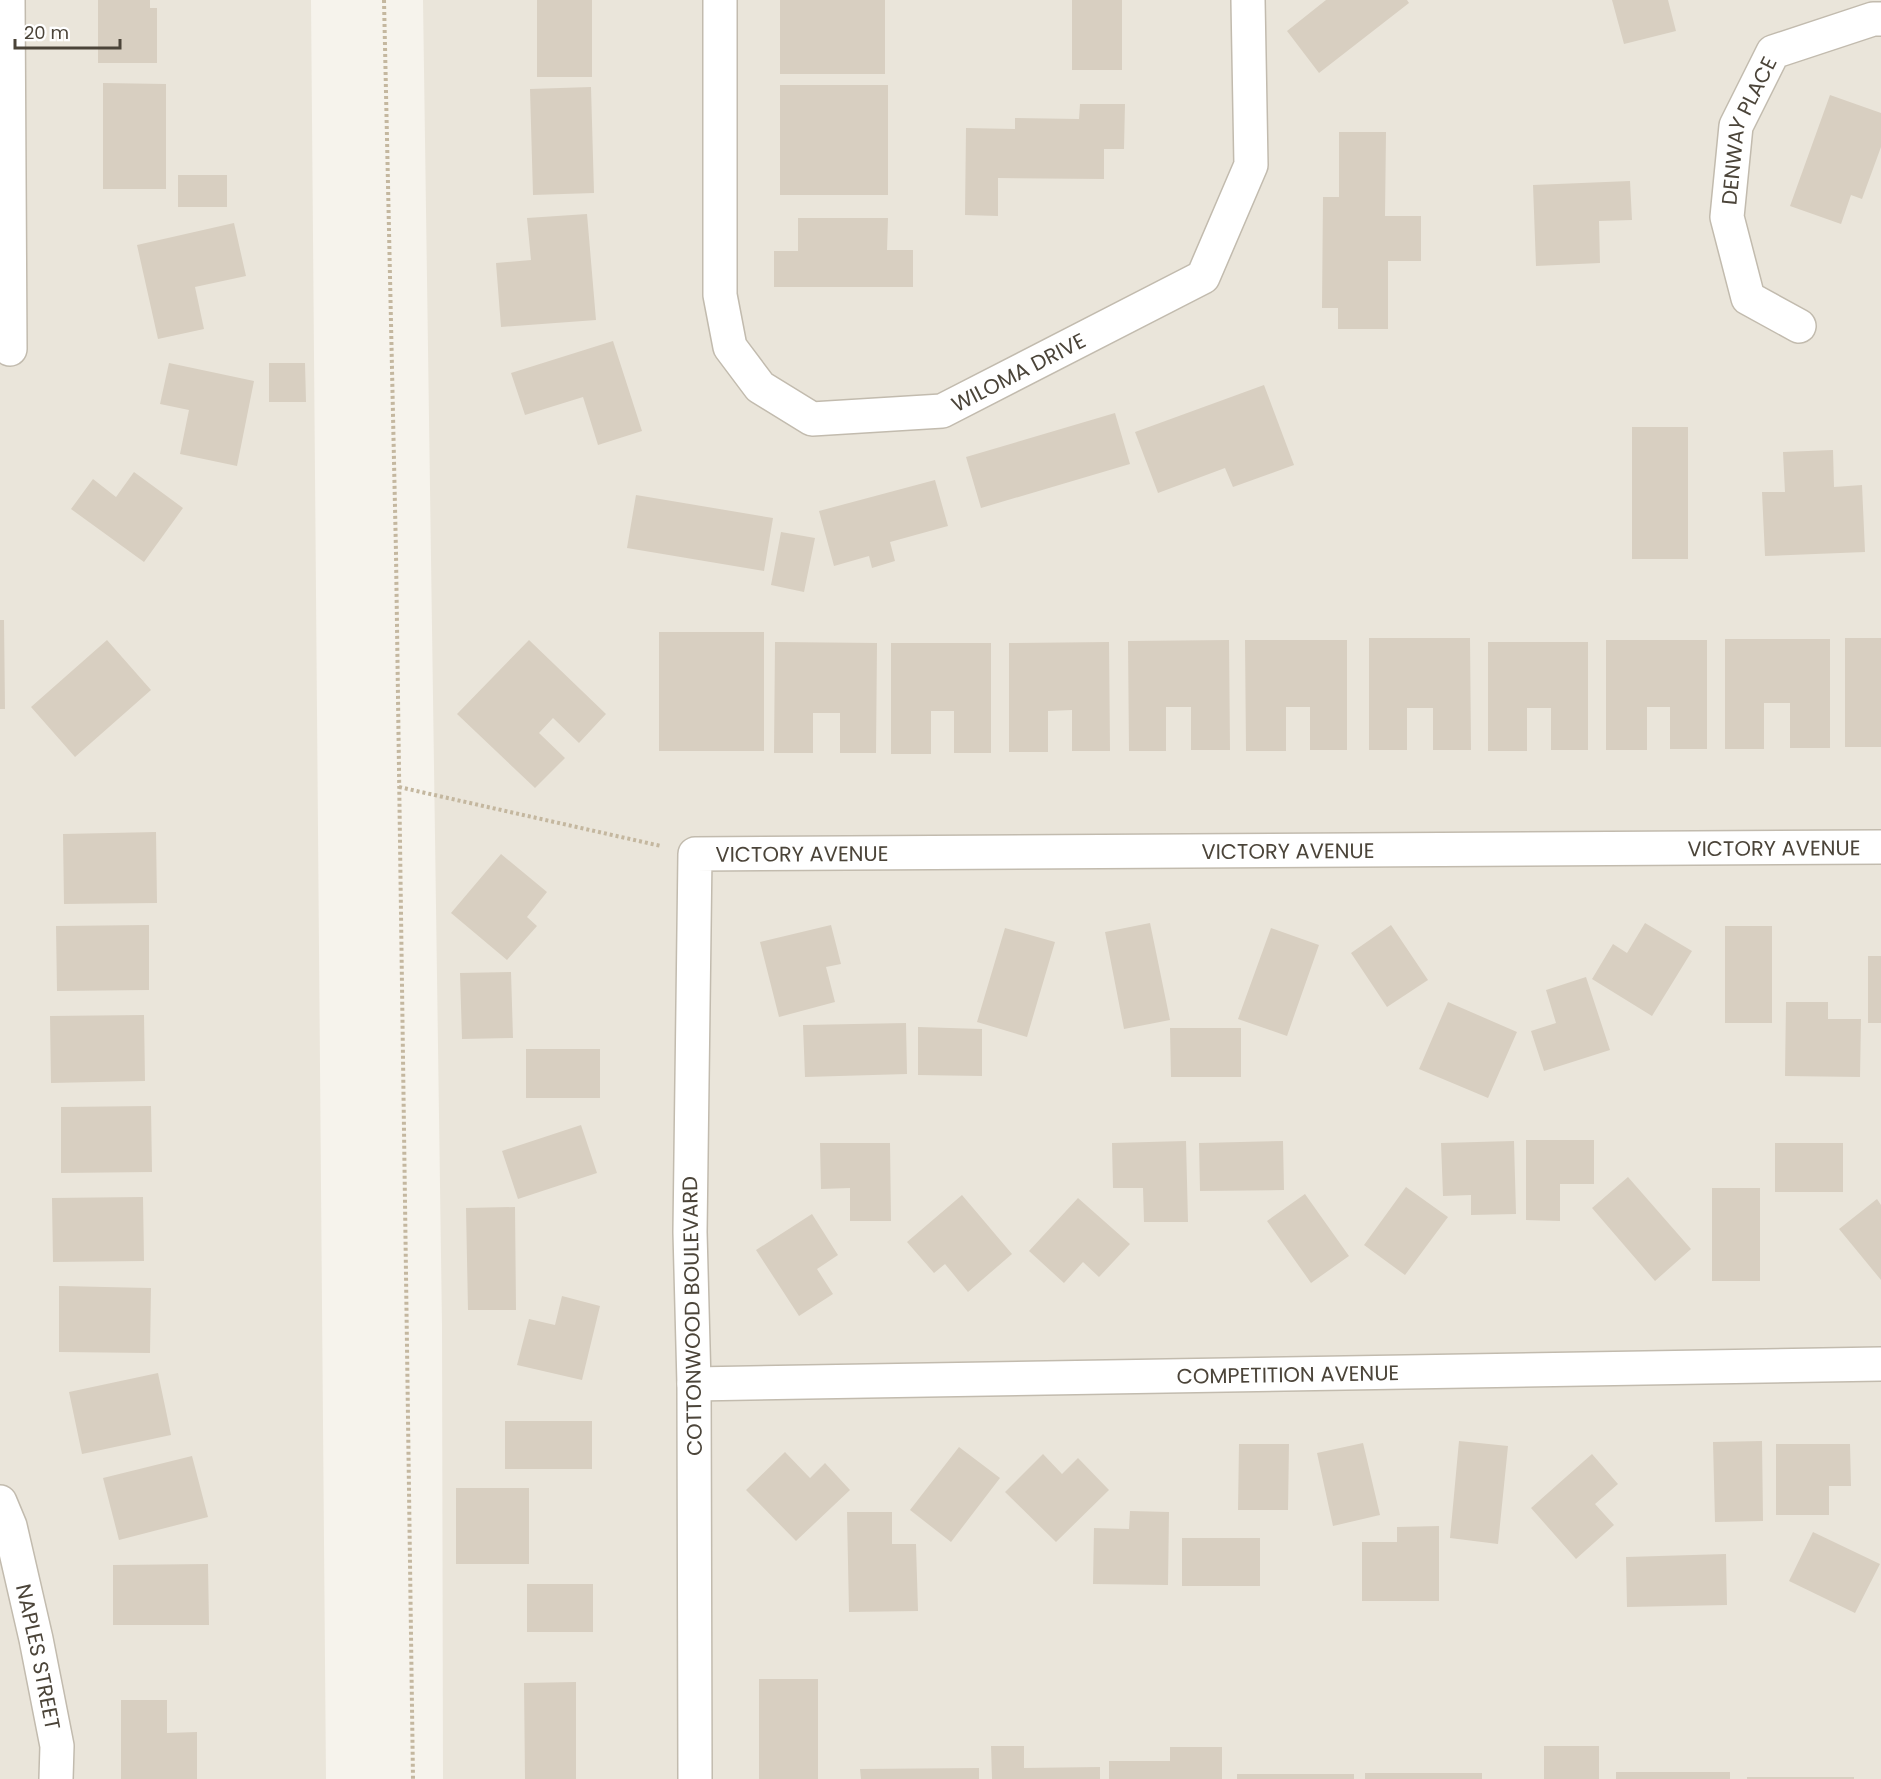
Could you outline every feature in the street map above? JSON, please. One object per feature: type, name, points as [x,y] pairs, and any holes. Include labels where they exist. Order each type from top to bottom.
[{"type":"street","points":[[8,0],[10,348]]},
{"type":"street","name":"WILOMA DRIVE","points":[[720,0],[720,295],[730,347],[760,387],[812,419],[942,411],[1203,277],[1251,165],[1248,0]]},
{"type":"street","name":"DENWAY PLACE","points":[[1799,326],[1748,298],[1727,217],[1736,126],[1773,52],[1873,19],[1881,19]]},
{"type":"street","name":"VICTORY AVENUE","points":[[695,854],[1881,847]]},
{"type":"street","name":"COTTONWOOD BOULEVARD","points":[[695,854],[690,1232],[694,1384],[695,1779]]},
{"type":"street","name":"COMPETITION AVENUE","points":[[694,1384],[1881,1364]]},
{"type":"street","name":"NAPLES STREET","points":[[0,1502],[10,1526],[36,1639],[57,1746],[56,1779]]},
{"type":"path","points":[[384,0],[396,553],[413,1779]]},
{"type":"path","points":[[399,787],[695,854]]},
{"type":"shaded area","points":[[0,0],[311,0],[326,1779],[0,1779]]},
{"type":"shaded area","points":[[423,0],[1881,0],[1881,1779],[443,1779],[442,1325]]},
{"type":"building","points":[[98,0],[150,0],[150,8],[157,8],[157,63],[98,63]]},
{"type":"building","points":[[537,0],[592,0],[592,77],[537,77]]},
{"type":"building","points":[[780,0],[885,0],[885,74],[780,74]]},
{"type":"building","points":[[1072,0],[1122,0],[1122,70],[1072,70]]},
{"type":"building","points":[[1326,0],[1407,0],[1409,3],[1319,73],[1287,31]]},
{"type":"building","points":[[1612,0],[1668,0],[1676,31],[1624,44]]},
{"type":"building","points":[[103,83],[166,84],[166,189],[103,189]]},
{"type":"building","points":[[780,85],[888,85],[888,195],[780,195]]},
{"type":"building","points":[[591,87],[594,193],[533,195],[530,89]]},
{"type":"building","points":[[1830,95],[1881,113],[1881,147],[1862,199],[1851,195],[1841,224],[1790,206]]},
{"type":"building","points":[[1080,104],[1125,104],[1124,149],[1104,149],[1104,179],[998,178],[998,216],[965,215],[966,128],[1015,129],[1015,118],[1079,119]]},
{"type":"building","points":[[1339,132],[1386,132],[1385,216],[1421,216],[1421,261],[1388,261],[1388,329],[1338,329],[1338,308],[1322,308],[1323,197],[1339,197]]},
{"type":"building","points":[[178,175],[227,175],[227,207],[178,207]]},
{"type":"building","points":[[1630,181],[1632,220],[1599,221],[1600,263],[1536,266],[1533,185]]},
{"type":"building","points":[[587,214],[596,320],[501,327],[496,263],[531,260],[527,218]]},
{"type":"building","points":[[798,218],[888,218],[887,250],[913,250],[913,287],[774,287],[774,251],[798,251]]},
{"type":"building","points":[[234,223],[246,276],[195,287],[204,329],[158,339],[137,245]]},
{"type":"building","points":[[613,341],[642,431],[598,445],[583,397],[525,415],[511,373]]},
{"type":"building","points":[[169,363],[254,381],[237,466],[180,454],[189,410],[160,404]]},
{"type":"building","points":[[269,363],[305,363],[306,402],[269,402]]},
{"type":"building","points":[[1264,385],[1294,465],[1233,487],[1225,468],[1158,493],[1135,432]]},
{"type":"building","points":[[1115,413],[1130,464],[981,508],[966,457]]},
{"type":"building","points":[[1632,427],[1688,427],[1688,559],[1632,559]]},
{"type":"building","points":[[1833,450],[1834,487],[1862,485],[1865,552],[1765,556],[1762,492],[1785,492],[1783,452]]},
{"type":"building","points":[[134,472],[183,508],[144,562],[71,509],[93,479],[116,497]]},
{"type":"building","points":[[935,480],[948,526],[890,542],[895,561],[872,568],[869,556],[834,566],[819,511]]},
{"type":"building","points":[[636,495],[773,518],[764,571],[627,548]]},
{"type":"building","points":[[781,532],[815,538],[804,592],[771,585]]},
{"type":"building","points":[[0,620],[4,620],[5,709],[0,709]]},
{"type":"building","points":[[659,632],[764,632],[764,751],[659,751]]},
{"type":"building","points":[[1369,638],[1470,638],[1471,750],[1433,750],[1433,708],[1407,708],[1407,750],[1369,750]]},
{"type":"building","points":[[1845,638],[1881,638],[1881,747],[1845,747]]},
{"type":"building","points":[[1725,639],[1830,639],[1830,748],[1790,748],[1790,703],[1764,703],[1764,749],[1725,749]]},
{"type":"building","points":[[107,640],[151,690],[75,757],[31,707]]},
{"type":"building","points":[[529,640],[606,714],[579,743],[553,718],[539,733],[565,758],[535,788],[457,714]]},
{"type":"building","points":[[1229,640],[1230,750],[1191,750],[1191,707],[1166,707],[1166,751],[1129,751],[1128,641]]},
{"type":"building","points":[[1245,640],[1347,640],[1347,750],[1310,750],[1310,707],[1286,707],[1286,751],[1246,751]]},
{"type":"building","points":[[1606,640],[1707,640],[1707,749],[1670,749],[1670,707],[1647,707],[1647,750],[1606,750]]},
{"type":"building","points":[[775,642],[877,643],[876,753],[840,753],[840,713],[813,713],[813,753],[774,753]]},
{"type":"building","points":[[1109,642],[1110,751],[1072,751],[1072,710],[1048,711],[1048,752],[1009,752],[1009,643]]},
{"type":"building","points":[[1488,642],[1588,642],[1588,750],[1551,750],[1551,708],[1527,708],[1527,751],[1488,751]]},
{"type":"building","points":[[891,643],[991,643],[991,753],[954,753],[954,711],[931,711],[931,754],[891,754]]},
{"type":"building","points":[[156,832],[157,903],[64,904],[63,834]]},
{"type":"building","points":[[501,854],[547,892],[527,917],[537,926],[507,960],[451,913]]},
{"type":"building","points":[[1150,923],[1170,1020],[1124,1029],[1105,932]]},
{"type":"building","points":[[1645,923],[1692,951],[1652,1016],[1592,979],[1613,944],[1627,953]]},
{"type":"building","points":[[149,925],[149,990],[57,991],[56,926]]},
{"type":"building","points":[[831,925],[841,964],[826,967],[835,1002],[779,1017],[760,942]]},
{"type":"building","points":[[1391,925],[1428,980],[1387,1007],[1351,953]]},
{"type":"building","points":[[1725,926],[1772,926],[1772,1023],[1725,1023]]},
{"type":"building","points":[[1005,928],[1055,942],[1027,1037],[977,1022]]},
{"type":"building","points":[[1271,928],[1319,945],[1287,1036],[1238,1019]]},
{"type":"building","points":[[1868,956],[1881,956],[1881,1023],[1868,1023]]},
{"type":"building","points":[[511,972],[513,1038],[462,1039],[460,973]]},
{"type":"building","points":[[1586,977],[1610,1050],[1544,1071],[1531,1031],[1556,1023],[1546,990]]},
{"type":"building","points":[[1448,1002],[1517,1032],[1488,1098],[1419,1069]]},
{"type":"building","points":[[1786,1002],[1828,1002],[1828,1019],[1861,1019],[1860,1077],[1785,1076]]},
{"type":"building","points":[[144,1015],[145,1081],[51,1083],[50,1016]]},
{"type":"building","points":[[906,1023],[907,1074],[805,1077],[803,1025]]},
{"type":"building","points":[[918,1027],[982,1029],[982,1076],[918,1075]]},
{"type":"building","points":[[1170,1028],[1241,1028],[1241,1077],[1171,1077]]},
{"type":"building","points":[[526,1049],[600,1049],[600,1098],[526,1098]]},
{"type":"building","points":[[151,1106],[152,1172],[61,1173],[61,1107]]},
{"type":"building","points":[[581,1125],[597,1173],[518,1199],[502,1151]]},
{"type":"building","points":[[1526,1140],[1594,1140],[1594,1184],[1560,1184],[1560,1221],[1526,1220]]},
{"type":"building","points":[[1186,1141],[1188,1222],[1144,1222],[1143,1188],[1113,1188],[1112,1143]]},
{"type":"building","points":[[1283,1141],[1284,1190],[1200,1191],[1199,1143]]},
{"type":"building","points":[[1514,1141],[1516,1214],[1471,1215],[1471,1195],[1443,1196],[1441,1143]]},
{"type":"building","points":[[820,1143],[890,1143],[891,1221],[850,1221],[850,1188],[821,1189]]},
{"type":"building","points":[[1775,1143],[1843,1143],[1843,1192],[1775,1192]]},
{"type":"building","points":[[1628,1177],[1691,1249],[1655,1281],[1592,1208]]},
{"type":"building","points":[[1406,1187],[1448,1217],[1405,1275],[1364,1245]]},
{"type":"building","points":[[1712,1188],[1760,1188],[1760,1281],[1712,1281]]},
{"type":"building","points":[[1305,1194],[1349,1256],[1311,1283],[1267,1221]]},
{"type":"building","points":[[962,1195],[1012,1254],[968,1292],[945,1264],[934,1273],[907,1242]]},
{"type":"building","points":[[143,1197],[144,1261],[53,1262],[52,1198]]},
{"type":"building","points":[[1078,1198],[1130,1244],[1099,1277],[1083,1262],[1064,1283],[1029,1251]]},
{"type":"building","points":[[1877,1199],[1881,1205],[1881,1280],[1839,1229]]},
{"type":"building","points":[[515,1207],[516,1310],[468,1310],[466,1208]]},
{"type":"building","points":[[812,1214],[838,1255],[817,1269],[833,1294],[799,1316],[756,1250]]},
{"type":"building","points":[[59,1286],[151,1288],[150,1353],[59,1352]]},
{"type":"building","points":[[562,1296],[600,1306],[582,1380],[517,1365],[529,1319],[555,1325]]},
{"type":"building","points":[[158,1373],[171,1435],[82,1454],[69,1392]]},
{"type":"building","points":[[505,1421],[592,1421],[592,1469],[505,1469]]},
{"type":"building","points":[[1459,1441],[1508,1446],[1498,1544],[1450,1538]]},
{"type":"building","points":[[1762,1441],[1763,1521],[1715,1522],[1713,1442]]},
{"type":"building","points":[[1363,1443],[1380,1515],[1333,1526],[1317,1453]]},
{"type":"building","points":[[1239,1444],[1289,1444],[1288,1510],[1238,1510]]},
{"type":"building","points":[[1776,1444],[1850,1444],[1851,1486],[1829,1486],[1829,1515],[1776,1515]]},
{"type":"building","points":[[959,1447],[1000,1478],[951,1542],[910,1510]]},
{"type":"building","points":[[785,1452],[810,1478],[825,1463],[850,1490],[796,1541],[746,1490]]},
{"type":"building","points":[[1043,1454],[1062,1474],[1078,1458],[1109,1490],[1056,1542],[1005,1492]]},
{"type":"building","points":[[1592,1454],[1618,1484],[1595,1504],[1614,1525],[1576,1559],[1531,1508]]},
{"type":"building","points":[[192,1456],[208,1517],[119,1540],[103,1478]]},
{"type":"building","points":[[456,1488],[529,1488],[529,1564],[456,1564]]},
{"type":"building","points":[[1130,1511],[1169,1512],[1168,1585],[1093,1584],[1094,1528],[1129,1529]]},
{"type":"building","points":[[847,1512],[892,1512],[892,1544],[916,1544],[918,1611],[849,1612]]},
{"type":"building","points":[[1439,1526],[1439,1601],[1362,1601],[1362,1542],[1397,1542],[1397,1527]]},
{"type":"building","points":[[1813,1532],[1880,1564],[1855,1613],[1789,1581]]},
{"type":"building","points":[[1182,1538],[1260,1538],[1260,1586],[1182,1586]]},
{"type":"building","points":[[1726,1554],[1727,1605],[1627,1607],[1626,1557]]},
{"type":"building","points":[[208,1564],[209,1625],[113,1625],[113,1565]]},
{"type":"building","points":[[527,1584],[593,1584],[593,1632],[527,1632]]},
{"type":"building","points":[[759,1679],[818,1679],[818,1779],[759,1779]]},
{"type":"building","points":[[576,1682],[576,1779],[525,1779],[524,1683]]},
{"type":"building","points":[[121,1700],[167,1700],[167,1733],[197,1732],[197,1779],[121,1779]]},
{"type":"building","points":[[991,1746],[1024,1746],[1024,1768],[1100,1767],[1100,1779],[992,1779]]},
{"type":"building","points":[[1544,1746],[1599,1746],[1599,1779],[1544,1779]]},
{"type":"building","points":[[1170,1747],[1222,1747],[1222,1779],[1109,1779],[1109,1761],[1170,1761]]},
{"type":"building","points":[[979,1768],[979,1779],[861,1779],[860,1769]]},
{"type":"building","points":[[1616,1772],[1730,1772],[1730,1779],[1616,1779]]},
{"type":"building","points":[[1365,1773],[1482,1773],[1482,1779],[1365,1779]]},
{"type":"building","points":[[1237,1774],[1354,1774],[1354,1779],[1237,1779]]},
{"type":"building","points":[[1747,1777],[1854,1777],[1854,1779],[1747,1779]]}]
